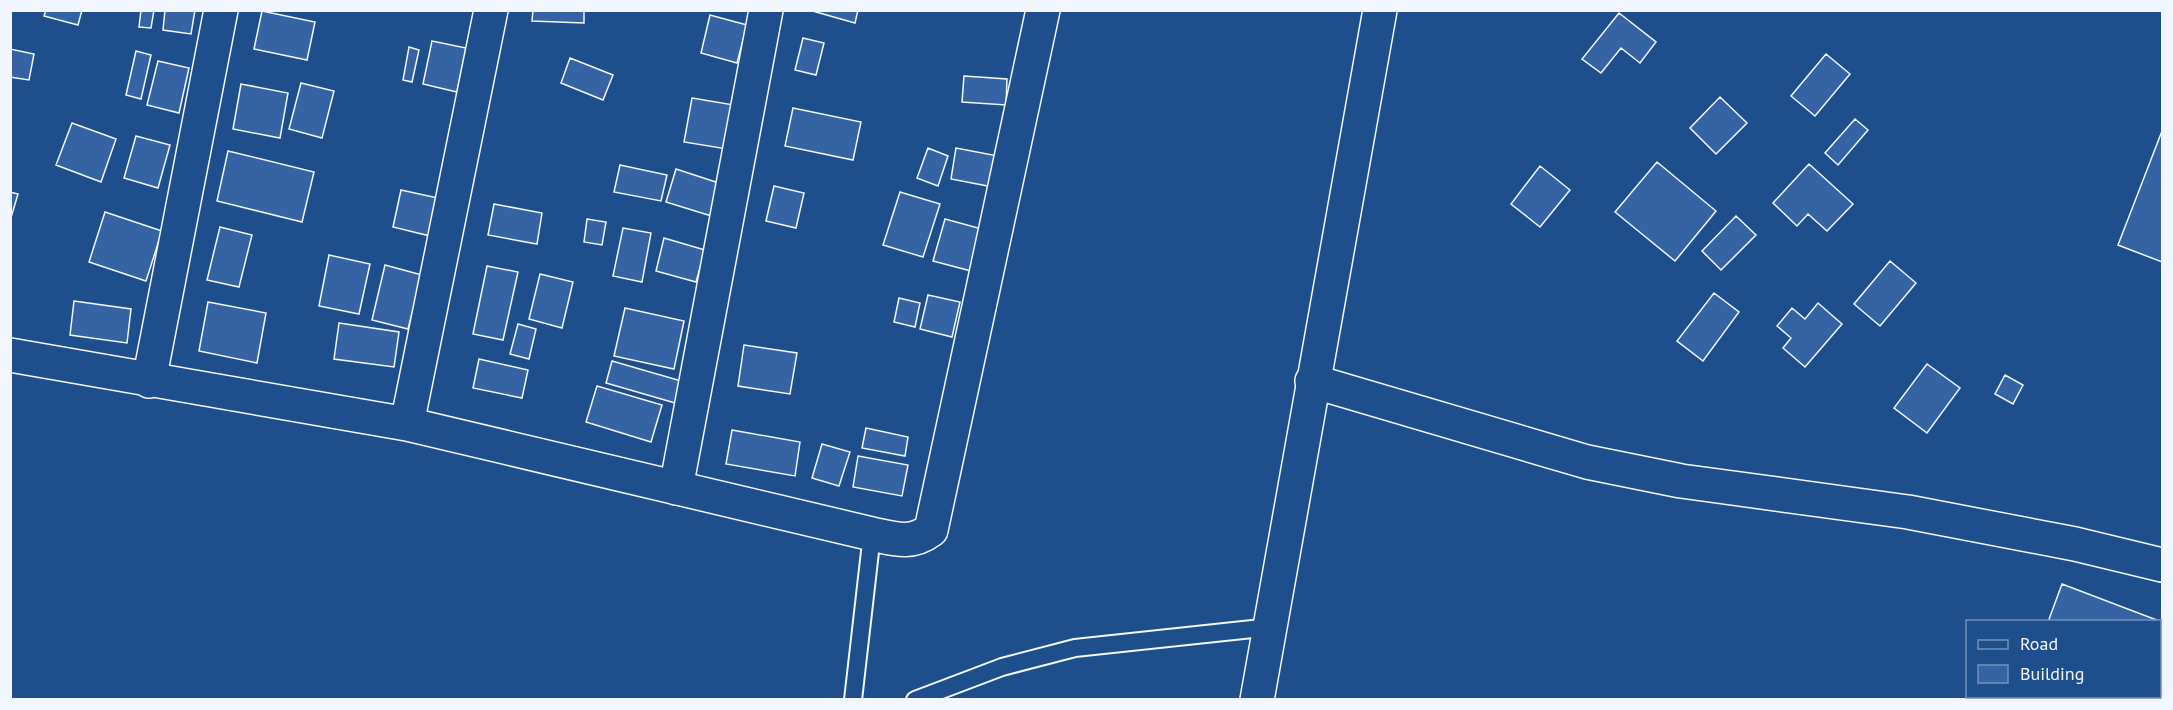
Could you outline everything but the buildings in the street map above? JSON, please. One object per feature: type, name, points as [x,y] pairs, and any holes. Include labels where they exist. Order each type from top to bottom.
[{"type":"street","points":[[149,381],[221,10]]},
{"type":"street","points":[[407,424],[491,10]]},
{"type":"street","points":[[676,488],[766,10]]},
{"type":"street","points":[[10,355],[149,381],[407,424],[907,542],[921,538],[931,530],[1043,10]]},
{"type":"street","points":[[1257,699],[1380,10]]},
{"type":"street","points":[[1312,381],[1587,462],[1681,481],[1908,512],[2074,544],[2163,565]]},
{"type":"lane","points":[[853,699],[872,534]]},
{"type":"lane","points":[[915,699],[1002,667],[1075,648],[1271,627]]}]
